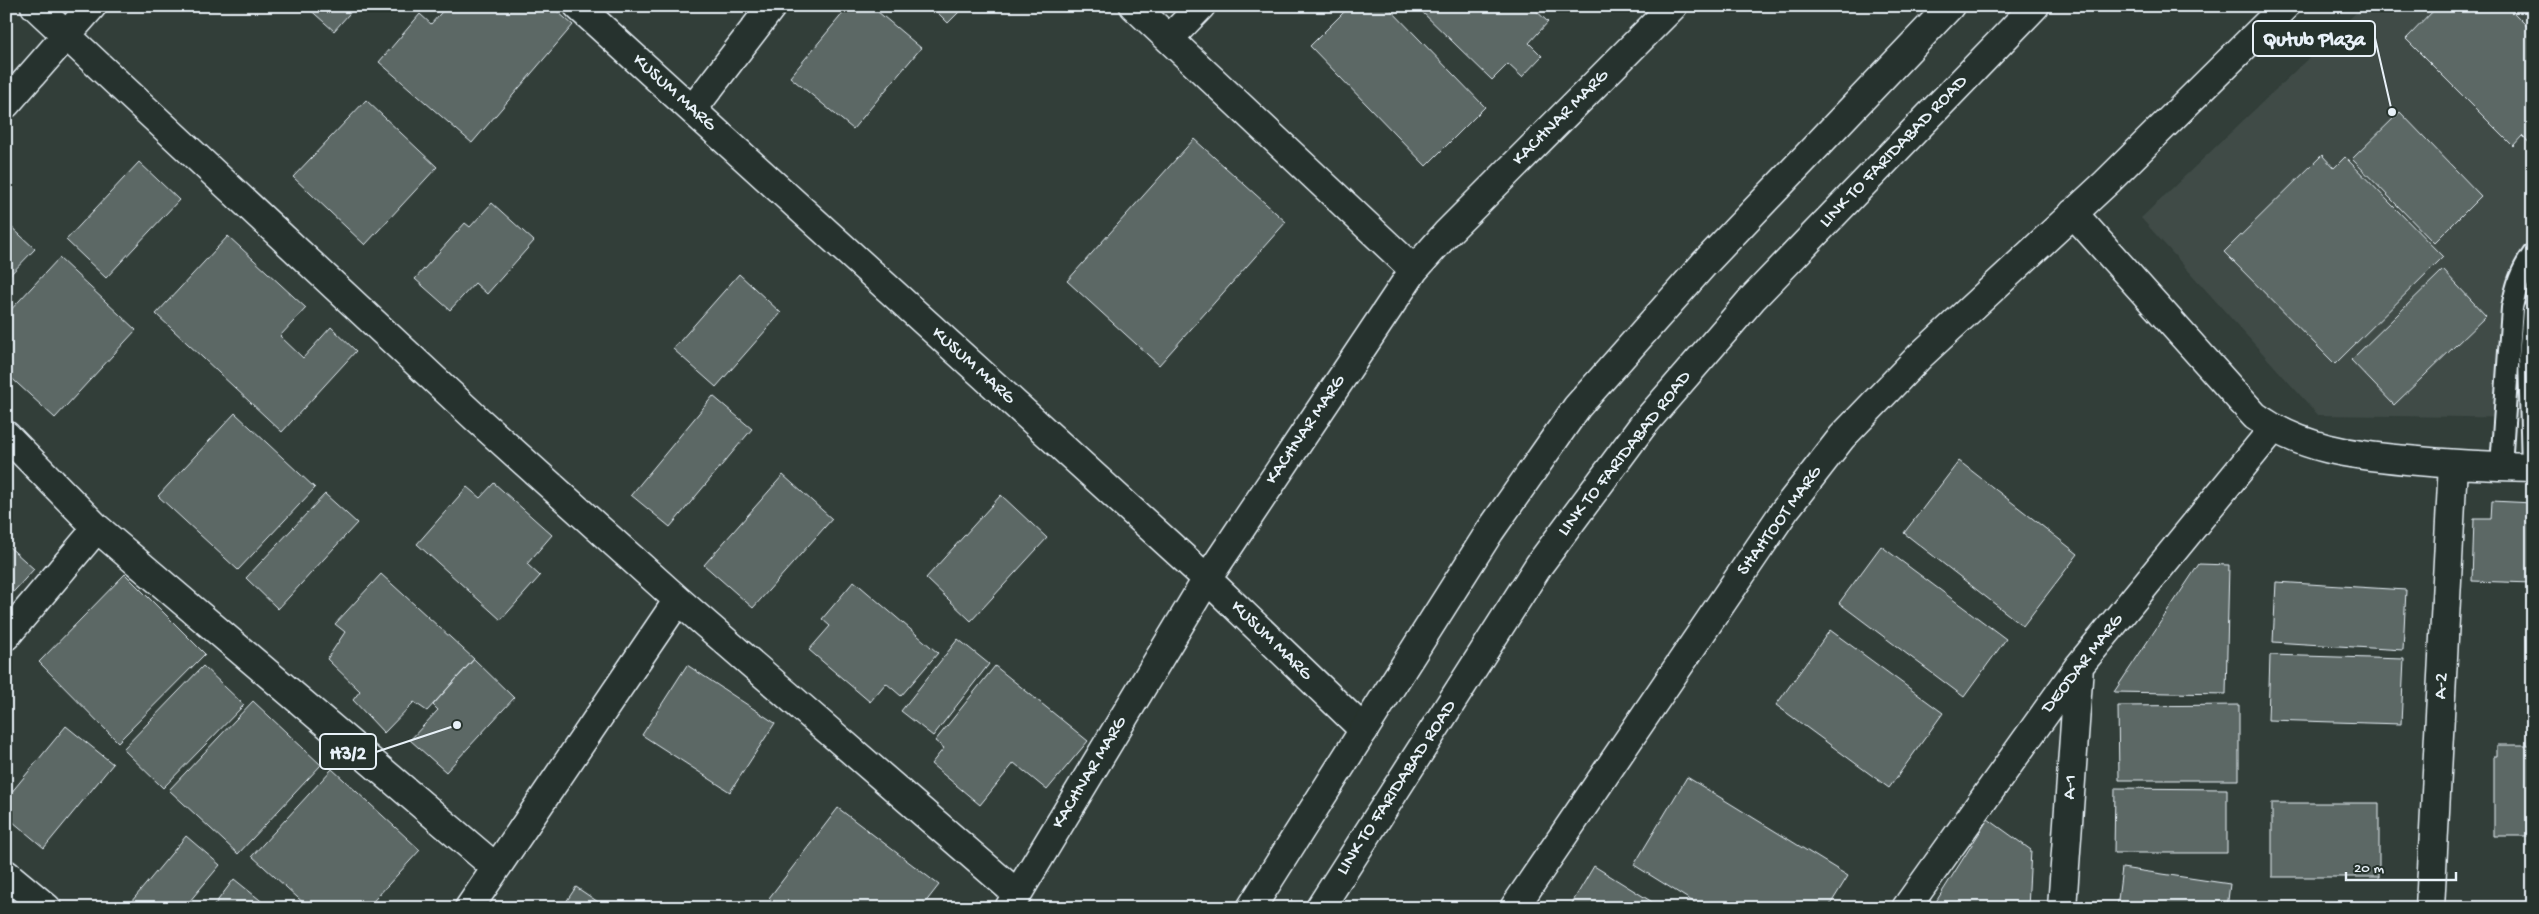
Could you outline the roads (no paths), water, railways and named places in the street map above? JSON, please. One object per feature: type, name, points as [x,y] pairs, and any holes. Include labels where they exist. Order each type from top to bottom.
[{"type":"street","points":[[35,6],[478,420],[1013,901]]},
{"type":"street","points":[[6,104],[92,6]]},
{"type":"street","name":"KUSUM MARG","points":[[578,6],[1207,579],[1364,730]]},
{"type":"street","points":[[693,109],[772,6]]},
{"type":"street","points":[[1134,6],[1414,270]]},
{"type":"street","points":[[1169,39],[1201,6]]},
{"type":"street","name":"KACHNAR MARG","points":[[1013,901],[1207,579],[1414,270],[1446,234],[1672,6]]},
{"type":"street","points":[[1251,908],[1490,531],[1577,407],[1704,264],[1950,6]]},
{"type":"street","name":"LINK TO FARIDABAD ROAD","points":[[1320,908],[1540,565],[1643,425],[1752,299],[2035,6]]},
{"type":"street","name":"SHAHTOOT MARG","points":[[1514,908],[1785,510],[1842,437],[1920,356],[2106,183],[2285,6]]},
{"type":"street","points":[[2073,213],[2255,416],[2273,429],[2302,442],[2344,454],[2453,464],[2532,467]]},
{"type":"street","name":"DEODAR MARG","points":[[1906,908],[2079,666],[2273,429]]},
{"type":"street","points":[[6,435],[97,528],[495,867]]},
{"type":"street","name":"A-2","points":[[2430,908],[2453,464]]},
{"type":"street","points":[[6,636],[97,528]]},
{"type":"street","points":[[469,908],[495,867],[678,600]]},
{"type":"street","name":"A-1","points":[[2062,908],[2079,666]]},
{"type":"street","points":[[6,874],[47,908]]},
{"type":"lane","points":[[2501,466],[2512,308],[2516,284],[2523,268],[2533,254]]},
{"type":"lane","points":[[2532,467],[2529,356],[2533,311]]},
{"type":"place","name":"Qutub Plaza","points":[[2392,112]]},
{"type":"place","name":"H3/2","points":[[457,725]]}]
